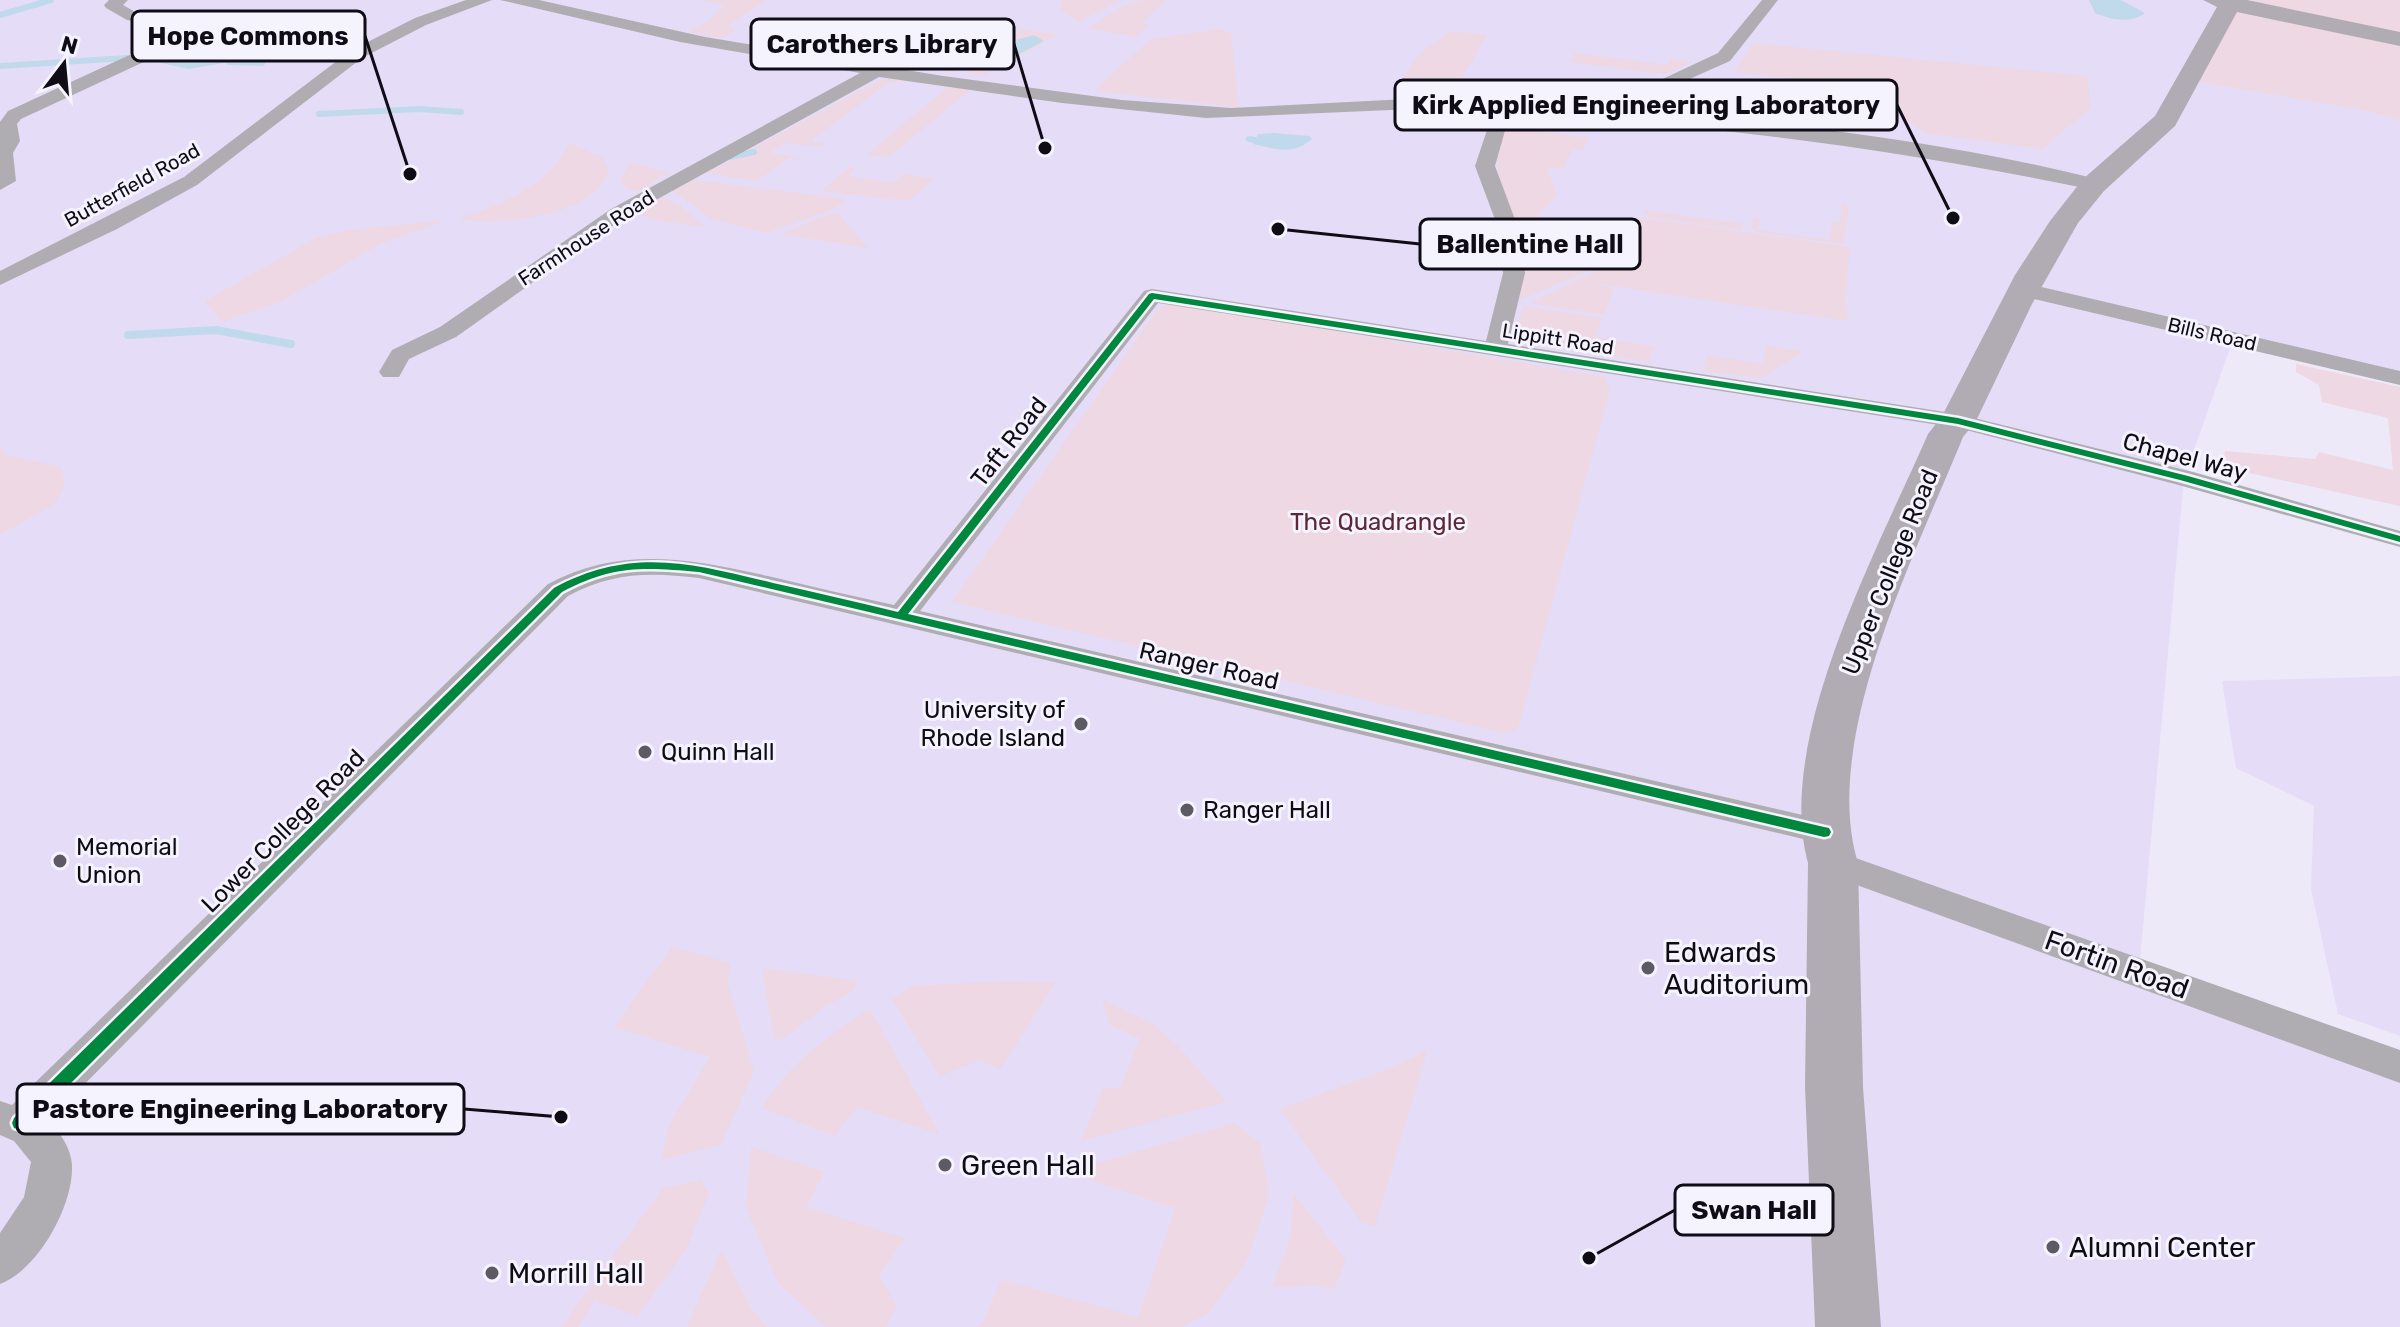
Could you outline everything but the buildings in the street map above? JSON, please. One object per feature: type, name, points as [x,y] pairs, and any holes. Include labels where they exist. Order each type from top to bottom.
[{"type":"street","points":[[0,184],[6,181],[4,153],[11,141],[8,124],[14,115],[155,50],[195,26],[133,17],[112,5],[120,0]]},
{"type":"street","name":"Butterfield Road","points":[[0,279],[164,196],[217,163],[321,77],[369,48],[464,5],[484,0]]},
{"type":"street","points":[[508,0],[570,10],[686,38],[877,71],[1189,111],[1242,113],[1384,104],[1610,114],[1870,145],[2094,184]]},
{"type":"street","points":[[1610,114],[1610,108],[1724,57],[1770,0]]},
{"type":"street","points":[[2222,2],[2400,39]]},
{"type":"street","name":"Upper College Road","points":[[1848,1327],[1834,1087],[1829,847],[1823,808],[1846,672],[1946,434],[1958,421],[2059,227],[2094,184],[2155,133],[2166,120],[2222,2]]},
{"type":"street","name":"Farmhouse Road","points":[[391,372],[400,355],[448,332],[618,213],[877,71]]},
{"type":"street","points":[[1495,349],[1514,273],[1507,221],[1485,166],[1503,107]]},
{"type":"street","name":"Bills Road","points":[[2025,290],[2400,378]]},
{"type":"street","name":"Lippitt Road","points":[[1152,296],[1958,421]]},
{"type":"street","name":"Taft Road","points":[[901,616],[1152,296]]},
{"type":"street","name":"Chapel Way","points":[[1958,421],[2184,478],[2400,539]]},
{"type":"street","name":"Ranger Road","points":[[582,576],[608,567],[647,564],[699,569],[901,616],[1829,847]]},
{"type":"street","name":"Lower College Road","points":[[0,1264],[37,1219],[49,1193],[52,1170],[48,1149],[37,1134],[10,1120],[558,590],[582,576]]},
{"type":"street","name":"Fortin Road","points":[[1829,847],[2400,1067]]},
{"type":"shaded area","name":"University of Rhode Island","points":[[0,0],[2400,0],[2400,378],[2233,340],[2184,478],[2139,971],[2400,1066],[2400,1327],[0,1327]]},
{"type":"shaded area","points":[[2400,676],[2400,1036],[2338,1014],[2311,889],[2314,806],[2236,768],[2222,681]]},
{"type":"green space","points":[[698,0],[767,0],[728,25],[736,30],[722,38],[688,32],[708,21],[724,5]]},
{"type":"green space","points":[[1061,0],[1121,0],[1078,22],[1061,10]]},
{"type":"green space","points":[[1142,0],[1166,0],[1141,23],[1149,25],[1135,37],[1089,28],[1123,6]]},
{"type":"green space","points":[[2209,0],[2400,0],[2400,120],[2363,110],[2190,80],[2227,5]]},
{"type":"green space","points":[[994,26],[1009,28],[954,72],[943,70]]},
{"type":"green space","points":[[1220,29],[1231,33],[1239,107],[1094,91],[1151,39]]},
{"type":"green space","points":[[1021,30],[1059,34],[983,76],[966,74]]},
{"type":"green space","points":[[1450,31],[1487,35],[1450,98],[1398,97],[1405,76],[1417,58]]},
{"type":"green space","points":[[1753,43],[2088,76],[2090,108],[2043,149],[1926,133],[1880,105],[1876,90],[1734,72]]},
{"type":"green space","points":[[1575,53],[1668,65],[1670,58],[1693,62],[1665,74],[1570,62]]},
{"type":"green space","points":[[894,78],[905,82],[888,83],[811,141],[826,144],[784,143],[770,153],[806,159],[788,158],[757,181],[707,173],[880,80]]},
{"type":"green space","points":[[949,86],[970,90],[889,157],[866,155]]},
{"type":"green space","points":[[1504,127],[1589,138],[1583,151],[1572,150],[1564,168],[1547,168],[1557,195],[1531,223],[1554,226],[1551,236],[1519,232],[1503,192],[1498,169]]},
{"type":"green space","points":[[570,143],[602,157],[609,169],[601,185],[587,198],[567,208],[520,219],[458,219],[496,205],[532,186],[555,166]]},
{"type":"green space","points":[[629,162],[670,173],[639,190],[629,190],[620,183]]},
{"type":"green space","points":[[849,167],[855,169],[848,176],[892,183],[904,174],[933,179],[909,201],[821,191]]},
{"type":"green space","points":[[692,180],[842,198],[845,201],[831,210],[767,233],[713,220],[673,191]]},
{"type":"green space","points":[[663,197],[678,204],[705,227],[654,220],[635,213]]},
{"type":"green space","points":[[1842,204],[1849,206],[1843,244],[1759,233],[1751,228],[1754,217],[1760,218],[1758,230],[1830,240],[1832,222],[1840,223]]},
{"type":"green space","points":[[1643,210],[1745,224],[1740,230],[1648,217]]},
{"type":"green space","points":[[838,213],[868,248],[780,234],[830,214]]},
{"type":"green space","points":[[1636,217],[1850,247],[1845,301],[1848,321],[1586,282],[1614,288],[1604,315],[1531,303],[1617,260],[1627,250]]},
{"type":"green space","points":[[447,220],[380,244],[282,301],[221,322],[205,301],[316,238],[348,230]]},
{"type":"green space","points":[[1520,241],[1614,255],[1610,262],[1517,301]]},
{"type":"green space","name":"The Quadrangle","points":[[1178,304],[1605,377],[1610,390],[1518,729],[1505,733],[952,602],[1155,313],[1166,305]]},
{"type":"green space","points":[[1524,306],[1602,318],[1596,337],[1657,347],[1657,350],[1651,350],[1650,362],[1528,341],[1519,336],[1515,328]]},
{"type":"green space","points":[[1766,345],[1803,352],[1761,378],[1704,371],[1707,355],[1763,364]]},
{"type":"green space","points":[[2296,364],[2400,387],[2400,506],[2222,467],[2225,451],[2315,459],[2319,452],[2393,470],[2388,418],[2322,402],[2319,385],[2296,372]]},
{"type":"green space","points":[[0,445],[6,455],[61,467],[65,486],[53,505],[0,535]]},
{"type":"green space","points":[[672,947],[730,963],[728,985],[754,1071],[721,1145],[662,1160],[668,1127],[710,1057],[614,1027]]},
{"type":"green space","points":[[762,968],[858,981],[853,991],[824,1007],[786,1037],[774,1041]]},
{"type":"green space","points":[[1009,981],[1056,983],[1000,1069],[980,1060],[940,1076],[892,1000],[911,986]]},
{"type":"green space","points":[[1102,999],[1155,1025],[1181,1049],[1226,1102],[1081,1141],[1103,1088],[1120,1088],[1140,1039],[1109,1024]]},
{"type":"green space","points":[[870,1009],[939,1134],[857,1107],[835,1136],[762,1108],[797,1063]]},
{"type":"green space","points":[[1427,1051],[1375,1226],[1362,1223],[1280,1109],[1386,1070]]},
{"type":"green space","points":[[1235,1123],[1261,1145],[1269,1196],[1247,1261],[1208,1313],[1183,1327],[974,1327],[982,1325],[1001,1280],[1138,1317],[1175,1208],[1084,1178],[1080,1168]]},
{"type":"green space","points":[[751,1147],[825,1172],[806,1207],[905,1238],[879,1276],[897,1306],[886,1327],[826,1327],[778,1283],[746,1208]]},
{"type":"green space","points":[[701,1180],[709,1193],[686,1250],[637,1316],[595,1300],[578,1327],[561,1327],[663,1188]]},
{"type":"green space","points":[[1294,1194],[1346,1260],[1334,1289],[1312,1285],[1272,1287],[1290,1239]]},
{"type":"green space","points":[[721,1249],[749,1305],[767,1327],[687,1327]]},
{"type":"water","points":[[2089,0],[2121,0],[2145,13],[2127,20],[2107,18],[2095,13]]},
{"type":"water","points":[[1034,35],[1044,41],[1009,59],[992,58],[1009,42]]},
{"type":"water","points":[[220,37],[220,56],[229,62],[189,69],[147,60],[167,50],[188,48],[178,46]]},
{"type":"water","points":[[1258,134],[1310,136],[1312,139],[1291,149],[1253,144]]},
{"type":"waterway","points":[[0,15],[51,0]]},
{"type":"waterway","points":[[0,66],[127,58]]},
{"type":"waterway","points":[[229,62],[262,63]]},
{"type":"waterway","points":[[319,114],[419,109],[461,112]]},
{"type":"waterway","points":[[1249,139],[1255,140]]},
{"type":"waterway","points":[[730,157],[754,152]]},
{"type":"waterway","points":[[128,335],[216,330],[291,344]]},
{"type":"cycle path","points":[[901,616],[1152,296],[1958,421],[2184,478],[2400,539]]},
{"type":"cycle path","points":[[20,1123],[558,590],[593,573],[626,566],[699,569],[1824,832]]},
{"type":"place","name":"Carothers Library","points":[[1045,148]]},
{"type":"place","name":"Hope Commons","points":[[410,174]]},
{"type":"place","name":"Kirk Applied Engineering Laboratory","points":[[1953,218]]},
{"type":"place","name":"Ballentine Hall","points":[[1278,229]]},
{"type":"place","name":"University of Rhode Island","points":[[1081,724]]},
{"type":"place","name":"Quinn Hall","points":[[645,752]]},
{"type":"place","name":"Ranger Hall","points":[[1187,810]]},
{"type":"place","name":"Memorial Union","points":[[60,861]]},
{"type":"place","name":"Edwards Auditorium","points":[[1648,968]]},
{"type":"place","name":"Pastore Engineering Laboratory","points":[[561,1117]]},
{"type":"place","name":"Green Hall","points":[[945,1165]]},
{"type":"place","name":"Alumni Center","points":[[2053,1247]]},
{"type":"place","name":"Swan Hall","points":[[1589,1258]]},
{"type":"place","name":"Morrill Hall","points":[[492,1273]]}]
